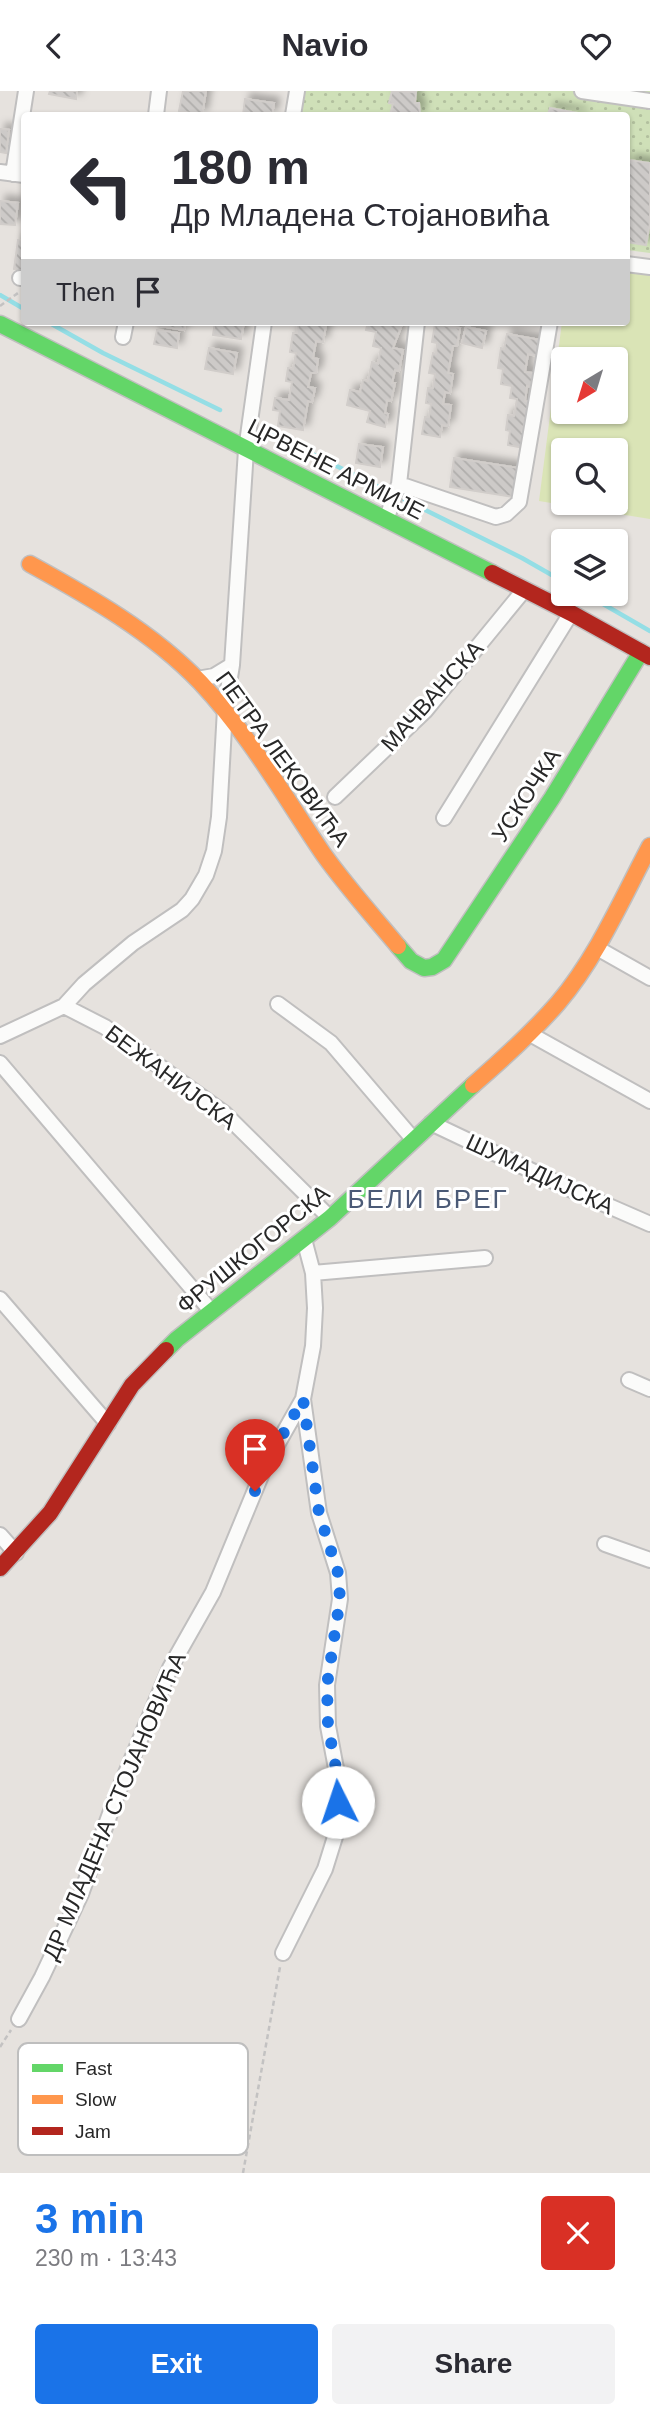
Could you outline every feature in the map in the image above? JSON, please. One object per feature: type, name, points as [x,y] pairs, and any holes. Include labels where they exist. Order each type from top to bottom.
[{"type":"street","points":[[23,112],[26,91]]},
{"type":"street","points":[[156,112],[159,91]]},
{"type":"street","points":[[294,112],[297,91]]},
{"type":"street","points":[[582,91],[650,101]]},
{"type":"street","points":[[13,174],[21,123]]},
{"type":"street","points":[[630,264],[650,267]]},
{"type":"street","name":"ЦРВЕНЕ АРМИЈЕ","points":[[0,324],[572,613],[646,654]]},
{"type":"street","points":[[0,1037],[64,1006],[84,984],[113,960],[159,924],[182,910],[206,875],[214,851],[220,798],[246,450],[263,326]]},
{"type":"street","points":[[386,520],[399,484],[417,326]]},
{"type":"street","points":[[399,484],[496,517],[513,509],[519,502],[526,467],[549,326]]},
{"type":"street","name":"ПЕТРА ЛЕКОВИЋА","points":[[30,564],[133,625],[197,679],[225,709],[328,859],[406,956],[418,968],[425,970],[444,960]]},
{"type":"street","name":"МАЧВАНСКА","points":[[335,797],[425,711],[524,590]]},
{"type":"street","points":[[444,818],[572,613]]},
{"type":"street","name":"УСКОЧКА","points":[[444,960],[646,654]]},
{"type":"street","points":[[197,679],[214,676],[232,665]]},
{"type":"street","name":"ФРУШКОГОРСКА","points":[[0,1568],[51,1513],[132,1385],[154,1361],[330,1218],[530,1034],[560,1001],[597,948],[650,846]]},
{"type":"street","points":[[597,948],[650,978]]},
{"type":"street","points":[[278,1004],[331,1044],[413,1139]]},
{"type":"street","name":"БЕЖАНИЈСКА","points":[[64,1006],[105,1027],[224,1113],[330,1218]]},
{"type":"street","points":[[530,1034],[650,1101]]},
{"type":"street","points":[[0,1063],[212,1312]]},
{"type":"street","name":"ШУМАДИЈСКА","points":[[431,1123],[650,1224]]},
{"type":"street","name":"ДР МЛАДЕНА СТОЈАНОВИЋА","points":[[19,2019],[81,1894],[116,1797],[170,1668],[213,1592],[265,1466],[303,1399],[313,1346],[315,1308],[313,1273],[304,1239]]},
{"type":"street","points":[[313,1273],[485,1258]]},
{"type":"street","points":[[0,1300],[108,1424]]},
{"type":"street","points":[[629,1380],[650,1389]]},
{"type":"street","points":[[282,1953],[325,1869],[339,1824],[338,1779],[328,1726],[327,1685],[340,1599],[338,1573],[319,1513],[303,1399]]},
{"type":"street","points":[[0,1535],[16,1553]]},
{"type":"street","points":[[605,1544],[650,1560]]},
{"type":"path","points":[[0,306],[13,295]]},
{"type":"path","points":[[248,2145],[282,1953]]},
{"type":"path","points":[[0,2046],[19,2019]]},
{"type":"path","points":[[243,2173],[246,2155]]},
{"type":"green space","points":[[304,91],[650,91],[650,253],[630,250],[630,112],[300,112]]},
{"type":"green space","points":[[630,272],[650,275],[650,519],[625,515],[628,515],[628,438],[551,438],[551,503],[539,501],[551,408],[551,424],[628,424],[628,347],[559,347],[561,326],[630,326]]},
{"type":"building","points":[[50,91],[77,91],[76,99],[49,94]]},
{"type":"building","points":[[183,91],[206,91],[202,112],[179,111]]},
{"type":"building","points":[[392,91],[416,92],[415,103],[419,103],[420,112],[391,112],[393,104],[389,103]]},
{"type":"building","points":[[245,99],[274,103],[272,112],[243,112]]},
{"type":"building","points":[[550,108],[571,112],[549,112]]},
{"type":"building","points":[[0,129],[9,130],[6,153],[0,152]]},
{"type":"building","points":[[630,160],[650,163],[650,223],[646,245],[630,243]]},
{"type":"building","points":[[0,201],[18,203],[15,225],[0,224]]},
{"type":"building","points":[[18,240],[21,240],[21,270],[14,269]]},
{"type":"building","points":[[161,326],[184,326],[184,330]]},
{"type":"building","points":[[214,326],[243,326],[241,339],[213,335]]},
{"type":"building","points":[[298,326],[326,326],[323,342],[316,341],[313,358],[318,359],[316,373],[311,373],[308,387],[315,388],[312,402],[308,401],[303,430],[278,426],[280,411],[273,410],[275,398],[289,400],[292,382],[286,381],[288,368],[293,369],[296,353],[290,352],[293,333],[297,333]]},
{"type":"building","points":[[367,326],[401,326],[393,348],[403,350],[399,371],[395,370],[391,401],[387,400],[385,427],[367,422],[370,411],[347,405],[350,390],[360,392],[363,380],[368,381],[372,362],[378,364],[381,348],[373,346],[376,332],[366,330]]},
{"type":"building","points":[[435,326],[460,328],[457,346],[453,346],[448,373],[453,374],[450,393],[445,392],[443,404],[451,405],[448,426],[442,425],[440,437],[422,434],[431,404],[426,403],[428,388],[433,388],[435,374],[429,373],[433,353],[436,354],[437,343],[432,342]]},
{"type":"building","points":[[466,327],[486,331],[482,348],[462,343]]},
{"type":"building","points":[[157,330],[179,333],[177,348],[154,344]]},
{"type":"building","points":[[507,334],[541,340],[538,356],[528,354],[525,372],[533,373],[531,387],[527,386],[525,401],[530,402],[522,432],[526,433],[524,448],[508,445],[508,415],[514,416],[517,399],[510,398],[512,386],[501,384],[503,369],[498,368],[501,348],[504,349]]},
{"type":"building","points":[[209,348],[237,353],[233,374],[205,369]]},
{"type":"building","points":[[359,444],[383,447],[380,467],[356,463]]},
{"type":"building","points":[[454,458],[519,468],[514,497],[450,487]]},
{"type":"waterway","points":[[0,295],[21,307]]},
{"type":"waterway","points":[[55,326],[103,353],[220,410]]},
{"type":"waterway","points":[[270,433],[551,575]]},
{"type":"waterway","points":[[607,606],[650,631]]},
{"type":"traffic: fast","points":[[0,324],[492,573]]},
{"type":"traffic: fast","points":[[398,946],[411,961],[424,968],[444,960],[552,798],[641,652]]},
{"type":"traffic: fast","points":[[166,1350],[330,1218],[473,1085]]},
{"type":"traffic: slow","points":[[30,564],[141,631],[200,682],[250,744],[324,855],[398,946]]},
{"type":"traffic: slow","points":[[473,1085],[528,1035],[572,985],[608,927],[650,846]]},
{"type":"traffic: jam","points":[[492,573],[650,657]]},
{"type":"traffic: jam","points":[[0,1568],[50,1513],[132,1385],[166,1350]]},
{"type":"district","name":"БЕЛИ БРЕГ","points":[[428,1199]]},
{"type":"route","points":[[255,1491],[265,1466],[303,1399],[319,1513],[338,1573],[340,1599],[327,1685],[328,1726],[338,1779],[338,1802]]}]
